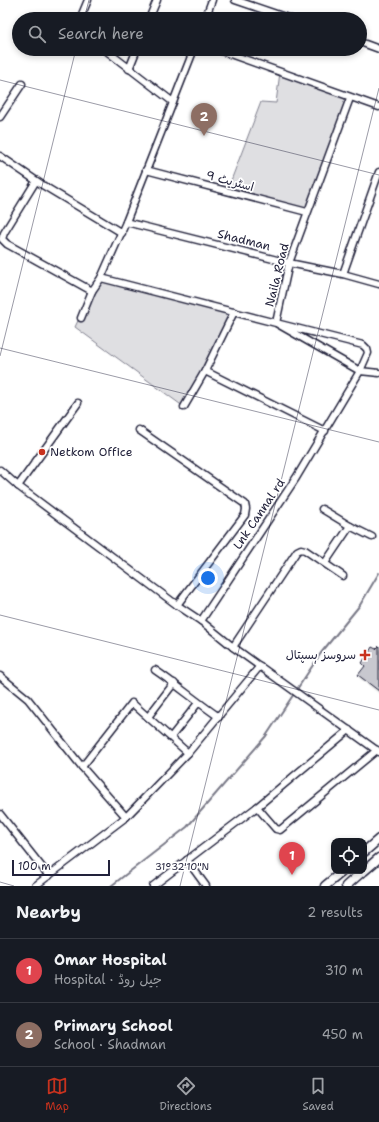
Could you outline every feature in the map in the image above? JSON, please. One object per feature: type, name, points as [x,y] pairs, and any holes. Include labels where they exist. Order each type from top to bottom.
[{"type":"main road","points":[[367,849],[379,839]]},
{"type":"main road","points":[[367,868],[379,858]]},
{"type":"main road","points":[[325,886],[339,874]]},
{"type":"main road","points":[[346,886],[360,874]]},
{"type":"street","points":[[83,12],[88,0]]},
{"type":"street","points":[[152,12],[157,0]]},
{"type":"street","points":[[208,12],[212,0]]},
{"type":"street","points":[[236,0],[271,12]]},
{"type":"street","points":[[367,45],[379,49]]},
{"type":"street","points":[[113,56],[173,102]]},
{"type":"street","points":[[129,69],[134,56]]},
{"type":"street","points":[[81,318],[92,291],[101,278],[122,233],[191,56]]},
{"type":"street","points":[[235,56],[350,98],[379,107]]},
{"type":"street","points":[[0,117],[22,84]]},
{"type":"street","name":"Naila Road","points":[[350,98],[289,262],[276,323],[363,345],[367,349],[368,353],[360,371]]},
{"type":"street","points":[[0,156],[36,181],[122,233]]},
{"type":"street","name":"اسٹریٹ 9","points":[[146,170],[307,212]]},
{"type":"street","points":[[343,274],[379,172]]},
{"type":"street","points":[[36,181],[2,239],[8,244],[92,291]]},
{"type":"street","name":"Shadman","points":[[126,222],[379,284]]},
{"type":"street","points":[[101,278],[276,323],[360,371],[379,373]]},
{"type":"street","points":[[184,407],[205,371],[234,312]]},
{"type":"street","points":[[205,371],[325,431]]},
{"type":"street","name":"Lnk Cannal rd","points":[[201,621],[296,478],[360,371]]},
{"type":"street","points":[[18,486],[78,403]]},
{"type":"street","points":[[139,430],[245,504],[245,515],[177,605]]},
{"type":"street","points":[[0,470],[18,486],[177,605],[201,621],[233,647],[378,751],[280,830],[276,829],[257,807]]},
{"type":"street","points":[[322,509],[372,537]]},
{"type":"street","points":[[325,563],[350,526]]},
{"type":"street","points":[[233,647],[297,551],[301,549],[305,550],[343,576]]},
{"type":"street","points":[[35,886],[126,817],[188,752],[219,717],[260,666]]},
{"type":"street","points":[[156,670],[198,703],[219,717]]},
{"type":"street","points":[[0,676],[28,700],[82,767],[126,817]]},
{"type":"street","points":[[148,717],[174,683]]},
{"type":"street","points":[[82,767],[132,703],[188,752]]},
{"type":"street","points":[[172,737],[198,703]]},
{"type":"street","points":[[153,886],[257,807],[349,730]]},
{"type":"street","points":[[0,814],[49,876]]},
{"type":"street","points":[[187,860],[206,886]]},
{"type":"shaded area","points":[[280,72],[350,98],[307,212],[227,191],[261,102],[276,103]]},
{"type":"shaded area","points":[[101,278],[234,312],[184,407],[75,327],[92,291]]},
{"type":"building","points":[[379,646],[379,691],[358,675],[365,666],[362,663],[372,647],[376,649]]},
{"type":"waterway","points":[[111,886],[187,827],[266,736],[321,653],[360,605],[379,573]]},
{"type":"place","name":"Primary School","points":[[204,136]]},
{"type":"place","name":"Netkom Office","points":[[42,452]]},
{"type":"place","name":"سروسز ہسپتال","points":[[365,655]]},
{"type":"place","name":"Omar Hospital","points":[[292,875]]}]
